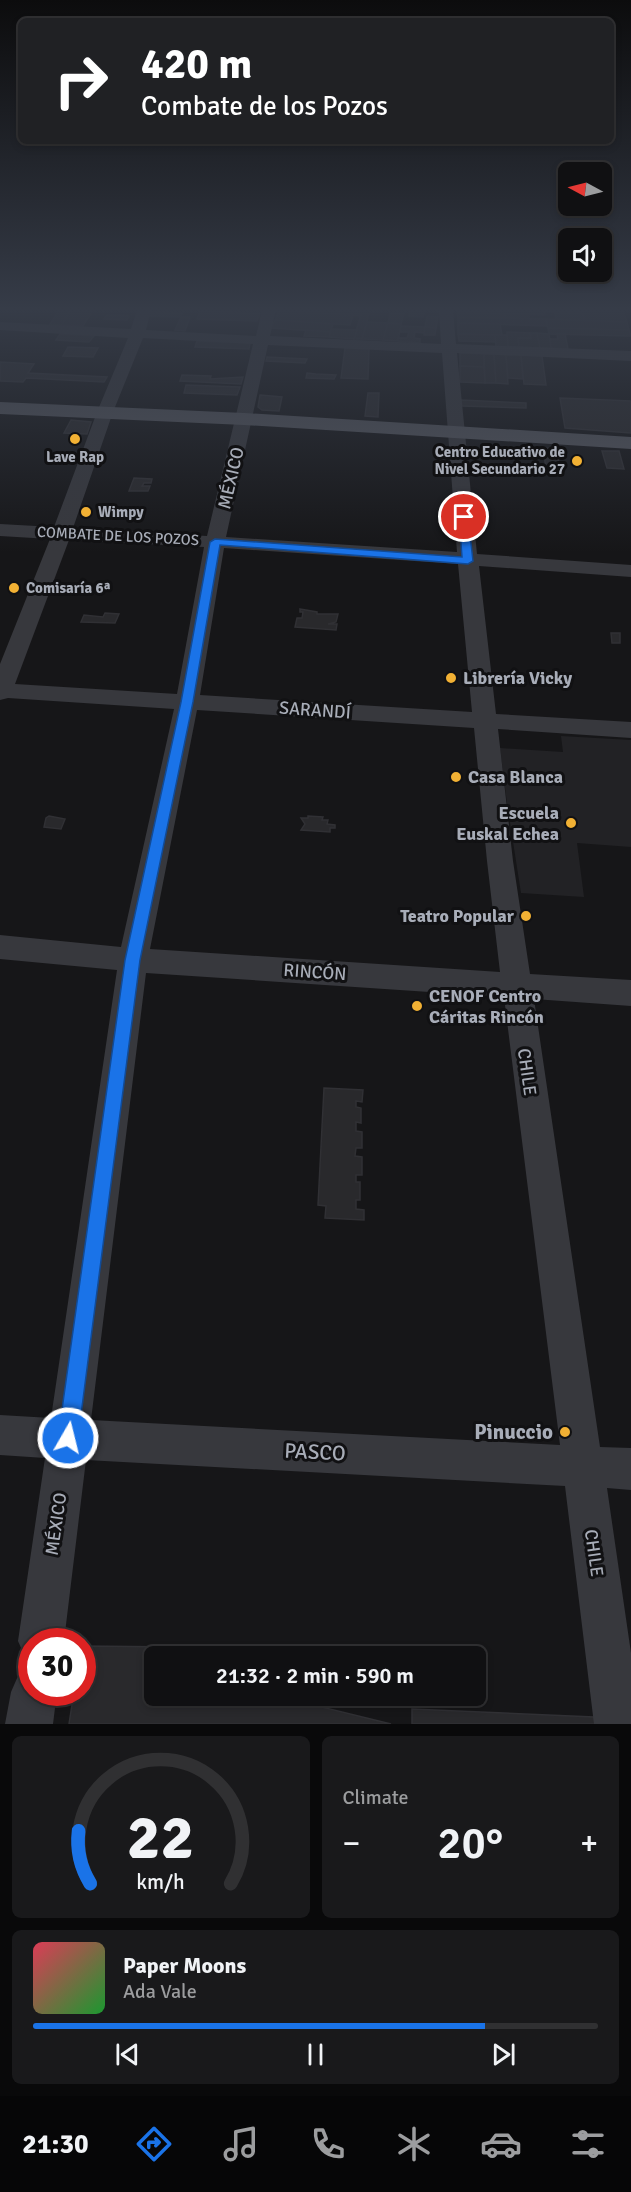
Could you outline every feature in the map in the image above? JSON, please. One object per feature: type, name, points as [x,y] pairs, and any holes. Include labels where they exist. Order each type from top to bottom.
[{"type":"main road","points":[[0,408],[244,418],[631,443]]},
{"type":"street","points":[[0,691],[62,533],[114,390]]},
{"type":"street","name":"MÉXICO","points":[[42,1628],[133,960],[187,702],[215,542],[250,390]]},
{"type":"street","name":"CHILE","points":[[452,390],[515,986],[618,1724]]},
{"type":"street","name":"COMBATE DE LOS POZOS","points":[[0,530],[215,542],[631,571]]},
{"type":"street","name":"SARANDÍ","points":[[0,691],[631,730]]},
{"type":"street","name":"RINCÓN","points":[[0,947],[133,960],[631,993]]},
{"type":"street","name":"PASCO","points":[[0,1435],[631,1469]]},
{"type":"street","points":[[29,1724],[32,1706]]},
{"type":"shaded area","name":"Escuela Euskal Echea","points":[[561,736],[631,740],[631,847],[577,843],[584,897],[521,893],[507,803],[500,748],[563,752]]},
{"type":"building","points":[[185,390],[239,390],[237,395],[184,393]]},
{"type":"building","points":[[368,393],[379,393],[378,417],[365,416]]},
{"type":"building","points":[[260,395],[282,397],[279,411],[262,410],[258,407]]},
{"type":"building","points":[[560,398],[631,401],[631,433],[565,428]]},
{"type":"building","points":[[461,400],[526,403],[526,408],[462,406]]},
{"type":"building","points":[[71,420],[91,422],[87,434],[64,433]]},
{"type":"building","points":[[543,448],[556,449],[560,468],[546,468]]},
{"type":"building","points":[[602,451],[619,451],[624,469],[607,468]]},
{"type":"building","points":[[134,478],[152,479],[151,483],[144,483],[142,486],[150,486],[148,491],[129,491]]},
{"type":"building","points":[[300,609],[317,612],[317,614],[338,614],[336,622],[328,624],[337,624],[336,630],[295,627],[297,618],[302,618],[303,612],[300,612]]},
{"type":"building","points":[[105,613],[119,614],[115,623],[81,622],[84,615],[103,617]]},
{"type":"building","points":[[611,633],[620,633],[620,643],[612,643]]},
{"type":"building","points":[[49,816],[65,819],[61,829],[44,827],[46,818]]},
{"type":"building","points":[[308,816],[323,817],[322,820],[328,820],[327,824],[335,825],[335,828],[330,828],[330,832],[301,830],[305,824],[301,818],[308,818]]},
{"type":"building","points":[[324,1088],[363,1090],[362,1102],[356,1101],[356,1107],[361,1108],[361,1123],[356,1122],[356,1131],[362,1132],[362,1148],[356,1148],[355,1156],[362,1157],[362,1175],[356,1175],[356,1182],[360,1182],[360,1200],[356,1200],[356,1209],[364,1210],[364,1220],[325,1218],[326,1206],[318,1205]]},
{"type":"building","points":[[96,1646],[144,1647],[144,1706],[317,1706],[391,1724],[69,1724],[72,1706],[96,1706]]},
{"type":"building","points":[[412,1709],[594,1717],[595,1724],[412,1724]]},
{"type":"place","name":"Lave Rap","points":[[75,439]]},
{"type":"place","name":"Centro Educativo de Nivel Secundario 27","points":[[577,461]]},
{"type":"place","name":"Wimpy","points":[[86,512]]},
{"type":"place","name":"Comisaría 6ª","points":[[14,588]]},
{"type":"place","name":"Librería Vicky","points":[[451,678]]},
{"type":"place","name":"Casa Blanca","points":[[456,777]]},
{"type":"place","name":"Escuela Euskal Echea","points":[[571,823]]},
{"type":"place","name":"Teatro Popular","points":[[526,916]]},
{"type":"place","name":"CENOF Centro Cáritas Rincón","points":[[417,1006]]},
{"type":"place","name":"Pinuccio","points":[[565,1432]]},
{"type":"route","points":[[68,1438],[133,960],[187,702],[215,542],[468,561],[464,517]]}]
